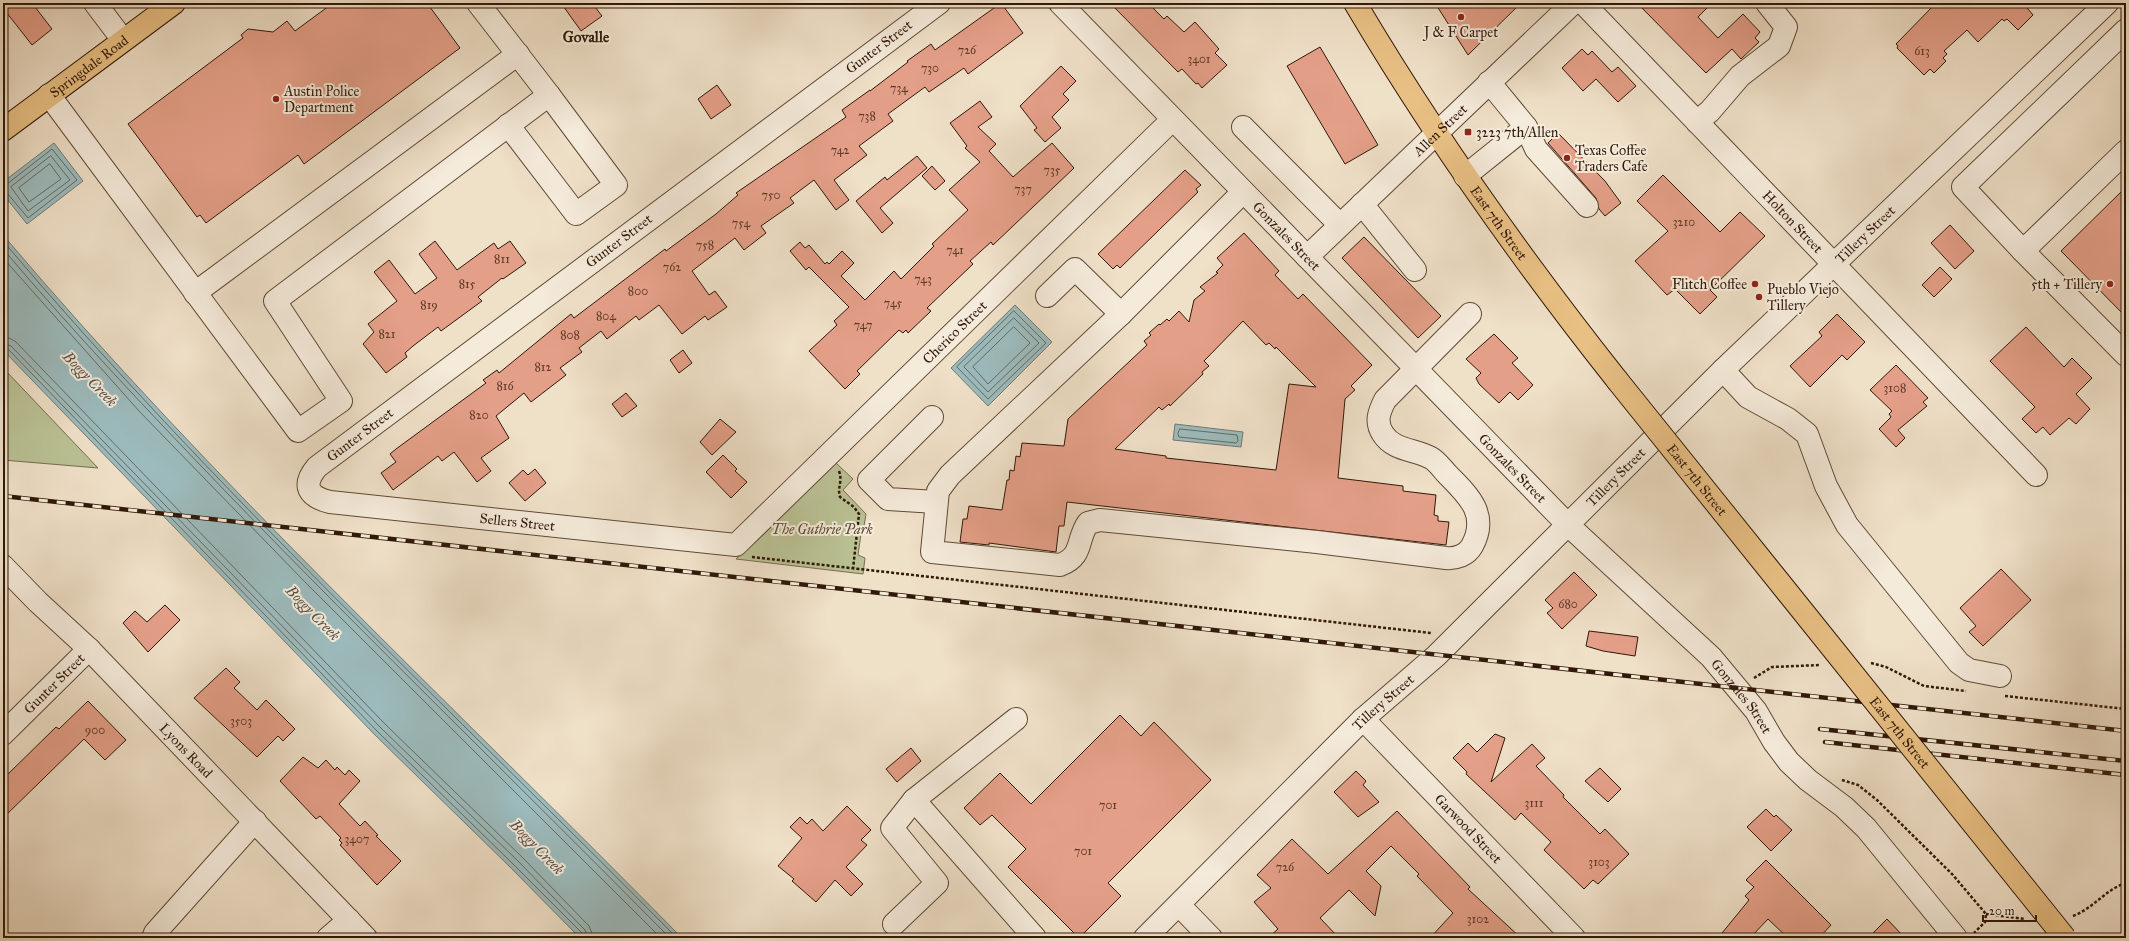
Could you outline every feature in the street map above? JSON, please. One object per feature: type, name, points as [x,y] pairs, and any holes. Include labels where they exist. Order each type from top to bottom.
[{"type":"main road","name":"Springdale Road","points":[[3,130],[49,94],[174,3]]},
{"type":"main road","name":"East 7th Street","points":[[1355,3],[1465,176],[1559,307],[2064,938]]},
{"type":"street","points":[[95,3],[123,40]]},
{"type":"street","points":[[478,3],[616,185],[576,214],[508,126]]},
{"type":"street","name":"Gunter Street","points":[[308,484],[310,474],[317,467],[939,3]]},
{"type":"street","name":"Gonzales Street","points":[[1060,3],[1415,370],[1568,525],[1711,657],[1756,711],[1774,742],[1789,762],[1808,780],[1844,807],[1866,828],[1955,936]]},
{"type":"street","name":"Allen Street","points":[[1307,257],[1573,3]]},
{"type":"street","name":"Holton Street","points":[[1583,3],[2036,475]]},
{"type":"street","points":[[1697,122],[1710,111],[1740,76],[1779,46],[1786,27],[1767,3]]},
{"type":"street","name":"Tillery Street","points":[[1145,938],[1363,719],[1436,656],[1723,370],[2108,3]]},
{"type":"street","points":[[1963,187],[2126,30]]},
{"type":"street","points":[[195,293],[518,54]]},
{"type":"street","points":[[1489,82],[1526,127],[1536,149],[1587,206]]},
{"type":"street","points":[[49,94],[298,431],[341,401],[275,301],[549,95]]},
{"type":"street","name":"Cherico Street","points":[[736,545],[1172,120]]},
{"type":"street","points":[[1243,127],[1340,225]]},
{"type":"street","points":[[1465,176],[1526,127]]},
{"type":"street","points":[[2023,251],[2126,151]]},
{"type":"street","points":[[1940,163],[2023,251],[2126,355]]},
{"type":"street","points":[[1243,192],[1121,314],[950,475],[938,491],[932,552],[1060,565],[1070,561],[1076,555],[1081,535],[1088,523],[1100,520],[1317,542],[1455,559],[1462,556],[1472,547],[1477,534],[1479,518],[1475,504],[1432,458],[1393,445],[1383,435],[1378,424],[1379,412],[1385,400],[1470,314]]},
{"type":"street","points":[[1362,204],[1415,270]]},
{"type":"street","points":[[1047,296],[1075,269],[1121,314]]},
{"type":"street","points":[[1723,370],[1748,397],[1788,419],[1807,434],[1826,486],[1847,525],[1959,663],[1969,670],[2000,686]]},
{"type":"street","points":[[932,417],[869,480],[888,499],[936,502]]},
{"type":"street","name":"Sellers Street","points":[[308,484],[312,493],[320,500],[330,502],[736,545]]},
{"type":"street","name":"Lyons Road","points":[[3,566],[38,602],[89,649],[366,938]]},
{"type":"street","name":"Gunter Street","points":[[3,734],[89,649]]},
{"type":"street","points":[[894,924],[937,883],[892,828],[914,800],[1016,719]]},
{"type":"street","name":"Garwood Street","points":[[1363,719],[1574,938]]},
{"type":"street","points":[[914,800],[1035,938]]},
{"type":"street","points":[[153,938],[155,933],[255,821]]},
{"type":"street","points":[[1179,904],[1211,938]]},
{"type":"street","points":[[328,938],[349,920]]},
{"type":"path","points":[[838,470],[842,479],[839,490],[840,497],[854,507],[859,514],[853,569]]},
{"type":"path","points":[[736,545],[748,555],[755,558],[1430,634]]},
{"type":"path","points":[[1868,663],[1886,667],[1924,686],[1970,692]]},
{"type":"path","points":[[1754,681],[1752,679],[1772,667],[1823,665]]},
{"type":"path","points":[[2000,686],[2126,709]]},
{"type":"path","points":[[1838,779],[1858,785],[1877,800],[1952,874],[1986,914],[1985,922],[1955,936]]},
{"type":"green space","points":[[3,368],[6,371],[98,468],[3,460]]},
{"type":"green space","name":"The Guthrie Park","points":[[836,463],[853,479],[843,490],[866,514],[858,555],[865,558],[863,574],[736,559]]},
{"type":"water","points":[[54,143],[83,181],[27,224],[3,194],[3,182]]},
{"type":"water","name":"Boggy Creek","points":[[3,235],[83,327],[250,506],[682,938],[580,938],[375,735],[3,350]]},
{"type":"water","points":[[1015,305],[1052,342],[988,406],[951,368]]},
{"type":"water","points":[[1175,424],[1243,432],[1241,447],[1173,440]]},
{"type":"building","points":[[3,3],[32,3],[52,29],[32,45],[3,8]]},
{"type":"building","name":"Austin Police Department","points":[[333,3],[427,3],[460,48],[304,164],[298,155],[206,223],[200,215],[197,217],[128,124],[243,38],[241,35],[248,29],[273,32],[287,21],[295,31]]},
{"type":"building","points":[[561,3],[592,3],[602,16],[581,31]]},
{"type":"building","points":[[1001,3],[1023,33],[968,74],[964,68],[929,92],[925,87],[888,114],[893,121],[859,146],[867,155],[834,180],[849,200],[836,210],[814,180],[790,198],[794,203],[761,226],[766,233],[744,250],[735,238],[692,271],[709,295],[715,291],[727,307],[708,320],[705,316],[682,334],[659,305],[639,320],[636,316],[607,339],[601,331],[579,348],[582,352],[560,368],[566,375],[531,402],[524,393],[496,416],[509,438],[481,458],[491,471],[477,482],[454,452],[442,461],[438,456],[393,490],[381,473],[396,462],[390,454],[396,449],[486,383],[483,380],[497,370],[499,373],[571,314],[574,318],[665,249],[666,251],[716,214],[738,195],[736,193],[846,117],[842,110],[870,91],[908,62],[907,61],[931,44],[935,50]]},
{"type":"building","points":[[1110,3],[1148,3],[1164,19],[1167,16],[1184,32],[1195,22],[1219,49],[1215,53],[1227,65],[1202,88],[1198,83],[1196,84],[1182,69],[1178,72]]},
{"type":"building","name":"J & F Carpet","points":[[1435,3],[1521,3],[1468,55]]},
{"type":"building","points":[[1637,3],[1712,3],[1698,17],[1718,38],[1743,14],[1760,32],[1755,38],[1759,42],[1741,59],[1732,49],[1706,73]]},
{"type":"building","points":[[1936,3],[2023,3],[2033,15],[2018,30],[2007,19],[2004,21],[2002,19],[1978,42],[1967,30],[1944,51],[1947,54],[1943,58],[1946,61],[1934,73],[1930,69],[1924,75],[1897,48],[1898,46],[1896,44]]},
{"type":"building","points":[[1320,47],[1378,145],[1345,164],[1287,66]]},
{"type":"building","points":[[1582,49],[1588,55],[1592,51],[1612,72],[1618,67],[1636,86],[1618,102],[1596,79],[1583,91],[1562,68]]},
{"type":"building","points":[[1061,66],[1076,81],[1063,94],[1069,100],[1052,117],[1061,128],[1045,142],[1034,130],[1037,128],[1020,106]]},
{"type":"building","points":[[717,85],[731,105],[711,119],[698,99]]},
{"type":"building","points":[[980,101],[992,117],[978,127],[996,144],[989,151],[1013,177],[1052,143],[1074,168],[993,245],[991,242],[970,261],[973,264],[927,308],[931,311],[908,333],[906,330],[903,333],[899,330],[857,371],[860,374],[845,389],[809,351],[837,325],[834,321],[849,307],[809,267],[806,270],[790,251],[800,242],[805,248],[809,245],[825,264],[827,262],[829,264],[842,251],[854,263],[841,276],[865,300],[894,271],[901,279],[934,246],[932,244],[968,210],[949,190],[980,162],[965,148],[967,146],[950,123]]},
{"type":"building","points":[[1558,133],[1605,181],[1621,203],[1605,216],[1599,209],[1596,198],[1548,143]]},
{"type":"building","points":[[917,156],[927,168],[880,208],[893,223],[882,233],[856,201],[885,177],[887,180]]},
{"type":"building","points":[[932,166],[945,181],[935,190],[922,176]]},
{"type":"building","points":[[1185,170],[1201,185],[1196,189],[1198,192],[1120,268],[1117,265],[1113,269],[1098,254]]},
{"type":"building","points":[[1663,175],[1720,232],[1740,212],[1765,236],[1710,290],[1717,297],[1700,314],[1675,289],[1667,295],[1635,261],[1668,231],[1637,201]]},
{"type":"building","name":"5th + Tillery","points":[[2126,187],[2126,317],[2061,251]]},
{"type":"building","points":[[1950,225],[1974,251],[1955,269],[1931,243]]},
{"type":"building","points":[[1244,233],[1279,271],[1275,275],[1298,299],[1303,294],[1372,365],[1351,386],[1355,390],[1345,399],[1338,478],[1403,486],[1403,491],[1436,495],[1434,515],[1438,516],[1438,521],[1449,522],[1446,545],[1067,502],[1064,526],[1059,526],[1056,552],[989,543],[989,545],[960,542],[963,519],[967,519],[969,506],[1002,510],[1007,480],[1009,480],[1010,470],[1014,471],[1016,456],[1020,457],[1022,443],[1064,446],[1068,419],[1147,345],[1144,341],[1151,335],[1149,333],[1167,319],[1169,321],[1179,311],[1189,322],[1194,300],[1205,291],[1200,287],[1218,273],[1216,272],[1223,265],[1217,258]],"holes":[[[1243,321],[1266,345],[1269,343],[1275,349],[1276,347],[1316,387],[1289,384],[1276,470],[1166,458],[1166,456],[1115,449],[1159,407],[1162,410],[1169,404],[1170,406],[1203,374],[1202,372],[1209,366],[1204,361]]]},
{"type":"building","points":[[1364,237],[1441,316],[1418,338],[1342,258]]},
{"type":"building","points":[[435,241],[457,270],[494,243],[498,249],[510,241],[526,263],[503,279],[502,278],[478,297],[482,301],[441,331],[438,327],[413,346],[405,353],[407,357],[386,373],[363,344],[374,332],[368,324],[397,301],[374,272],[389,260],[415,294],[437,278],[419,254]]},
{"type":"building","points":[[1940,267],[1952,279],[1934,297],[1922,285]]},
{"type":"building","points":[[1837,314],[1865,342],[1847,360],[1842,355],[1810,387],[1790,366],[1822,336],[1819,332]]},
{"type":"building","points":[[2026,327],[2064,367],[2072,358],[2092,378],[2076,394],[2090,409],[2076,424],[2069,418],[2050,435],[2043,427],[2036,433],[2022,419],[2035,407],[1990,361]]},
{"type":"building","points":[[1494,334],[1518,358],[1512,363],[1533,385],[1518,400],[1510,392],[1499,403],[1479,384],[1476,378],[1481,373],[1466,359]]},
{"type":"building","points":[[683,350],[692,363],[679,373],[670,360]]},
{"type":"building","points":[[1896,365],[1928,398],[1923,402],[1927,406],[1898,430],[1905,438],[1896,447],[1879,429],[1891,417],[1889,414],[1892,411],[1870,390]]},
{"type":"building","points":[[626,393],[637,406],[622,417],[612,404]]},
{"type":"building","points":[[720,419],[736,432],[712,455],[700,442]]},
{"type":"building","points":[[723,455],[737,469],[735,471],[747,482],[731,498],[706,472]]},
{"type":"building","points":[[535,469],[546,483],[525,501],[509,483],[523,470],[528,475]]},
{"type":"building","points":[[2001,569],[2031,600],[1983,646],[1969,632],[1976,626],[1960,608]]},
{"type":"building","points":[[1574,572],[1597,595],[1562,629],[1547,613],[1553,608],[1545,600]]},
{"type":"building","points":[[165,605],[180,620],[148,652],[123,623],[135,611],[147,622]]},
{"type":"building","points":[[1589,631],[1638,637],[1635,656],[1603,651],[1586,646]]},
{"type":"building","points":[[226,668],[240,682],[234,688],[257,710],[266,700],[295,729],[283,741],[278,736],[257,757],[194,698]]},
{"type":"building","points":[[88,701],[126,740],[105,760],[84,739],[3,818],[3,779],[56,727],[59,729]]},
{"type":"building","points":[[1120,715],[1141,736],[1154,722],[1211,780],[1108,883],[1121,896],[1079,938],[1008,867],[1026,849],[992,815],[980,825],[964,808],[1000,773],[1031,804]]},
{"type":"building","points":[[1495,734],[1505,738],[1491,782],[1532,744],[1545,758],[1536,766],[1564,795],[1563,797],[1600,834],[1605,829],[1629,854],[1598,884],[1593,880],[1584,889],[1544,850],[1551,842],[1521,813],[1515,820],[1466,774],[1467,772],[1453,758],[1468,743],[1477,752]]},
{"type":"building","points":[[911,748],[921,761],[897,782],[886,769]]},
{"type":"building","points":[[303,757],[318,768],[326,760],[335,770],[337,767],[345,775],[349,770],[360,781],[339,804],[360,826],[365,821],[378,835],[376,836],[401,861],[377,885],[340,845],[342,843],[339,840],[341,838],[320,816],[316,819],[280,781]]},
{"type":"building","points":[[1600,768],[1621,789],[1608,802],[1585,781]]},
{"type":"building","points":[[1356,771],[1366,781],[1363,785],[1379,802],[1358,817],[1334,792]]},
{"type":"building","points":[[847,806],[871,830],[861,840],[867,845],[846,867],[863,884],[851,896],[835,880],[816,902],[792,881],[794,879],[778,866],[802,838],[790,827],[800,817],[807,824],[812,819],[823,831]]},
{"type":"building","points":[[1766,809],[1774,817],[1776,815],[1792,830],[1771,851],[1747,827]]},
{"type":"building","points":[[1397,811],[1470,887],[1468,889],[1521,938],[1430,938],[1453,913],[1417,876],[1419,874],[1391,846],[1366,871],[1381,886],[1375,916],[1349,890],[1320,918],[1339,938],[1268,938],[1278,929],[1254,902],[1271,888],[1257,875],[1292,839],[1328,874]]},
{"type":"building","points":[[1766,860],[1831,925],[1819,938],[1788,938],[1768,919],[1750,938],[1718,938],[1749,900],[1745,896],[1754,887],[1746,880]]},
{"type":"building","points":[[1887,919],[1905,938],[1868,938]]},
{"type":"railway","points":[[3,496],[2126,731]]},
{"type":"railway","points":[[1820,729],[2126,761]]},
{"type":"railway","points":[[1825,742],[2126,775]]},
{"type":"place","name":"J & F Carpet","points":[[1461,17]]},
{"type":"place","name":"Austin Police Department","points":[[276,99]]},
{"type":"place","name":"3223 7th/Allen","points":[[1468,132]]},
{"type":"place","name":"Texas Coffee Traders Cafe","points":[[1567,158]]},
{"type":"place","name":"Flitch Coffee","points":[[1755,284]]},
{"type":"place","name":"5th + Tillery","points":[[2110,284]]},
{"type":"place","name":"Pueblo Viejo Tillery","points":[[1759,297]]},
{"type":"district","name":"Govalle","points":[[586,37]]}]
